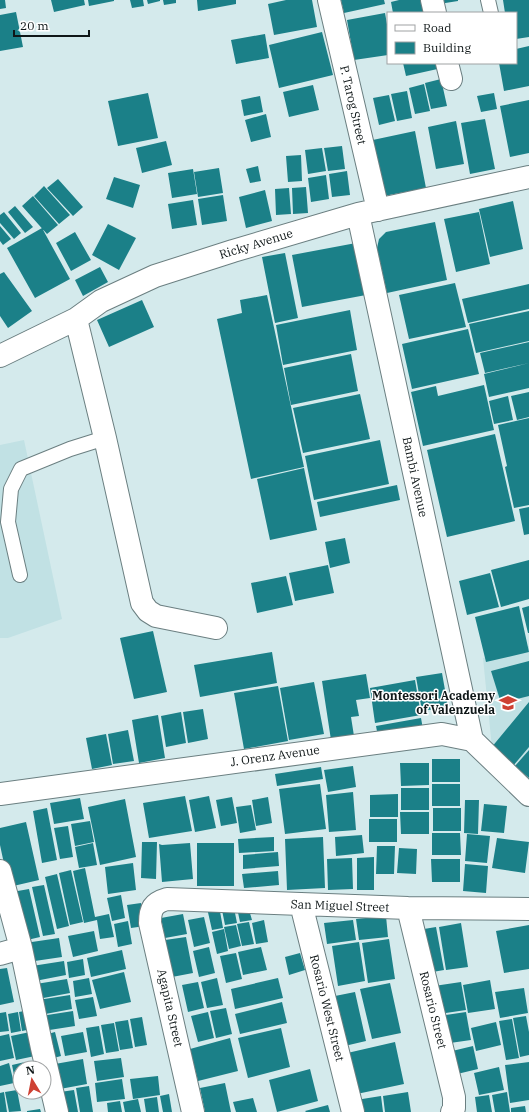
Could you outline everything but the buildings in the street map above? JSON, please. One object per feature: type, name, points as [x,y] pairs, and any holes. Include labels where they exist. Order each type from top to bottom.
[{"type":"street","name":"P. Tarog Street","points":[[329,0],[368,212]]},
{"type":"street","points":[[432,0],[435,12]]},
{"type":"street","name":"Ricky Avenue","points":[[0,356],[76,319],[101,302],[155,276],[233,251],[368,212],[529,177]]},
{"type":"street","name":"Bambi Avenue","points":[[368,212],[472,740]]},
{"type":"street","points":[[76,319],[105,438],[142,603],[148,611],[156,616],[216,628]]},
{"type":"street","name":"J. Orenz Avenue","points":[[0,794],[442,734],[472,740]]},
{"type":"street","points":[[472,740],[529,795]]},
{"type":"street","points":[[0,870],[21,948],[57,1112]]},
{"type":"street","name":"San Miguel Street","points":[[154,905],[159,901],[167,899],[408,908],[529,909]]},
{"type":"street","name":"Rosario West Street","points":[[301,904],[353,1112]]},
{"type":"street","name":"Agapita Street","points":[[154,905],[150,913],[150,923],[193,1112]]},
{"type":"street","name":"Rosario Street","points":[[408,908],[454,1097],[454,1108],[452,1112]]},
{"type":"street","points":[[0,954],[21,948]]},
{"type":"lane","points":[[488,0],[491,12]]},
{"type":"lane","points":[[20,575],[8,522],[11,489],[21,469],[70,449],[105,438]]},
{"type":"shaded area","points":[[24,440],[62,619],[8,638],[0,638],[0,445]]},
{"type":"shaded area","name":"Montessori Academy of Valenzuela","points":[[529,646],[529,750],[514,769],[492,748],[483,658]]},
{"type":"place","name":"Montessori Academy of Valenzuela","points":[[508,703]]}]
